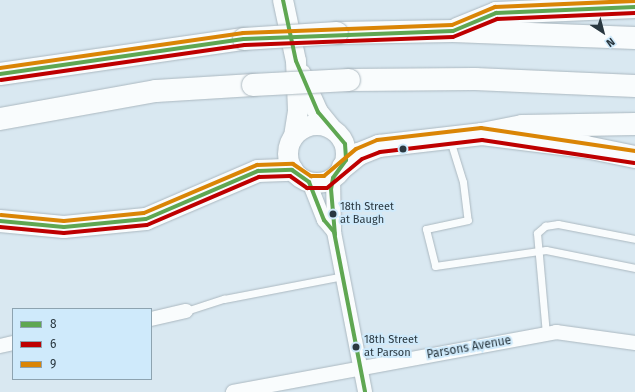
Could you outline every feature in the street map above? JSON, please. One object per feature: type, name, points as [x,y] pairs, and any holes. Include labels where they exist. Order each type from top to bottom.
[{"type":"main road","points":[[283,0],[296,61],[298,111],[294,135],[287,155],[300,176]]},
{"type":"main road","points":[[453,31],[496,13],[635,7]]},
{"type":"main road","points":[[0,74],[244,39],[337,33],[453,31],[635,38]]},
{"type":"main road","points":[[296,61],[318,112],[345,144],[338,173]]},
{"type":"main road","points":[[0,119],[156,91],[349,80],[475,79],[635,86]]},
{"type":"main road","points":[[0,221],[64,227],[146,219],[258,171],[300,176],[338,173],[359,154],[379,146],[482,134],[522,126],[635,124]]},
{"type":"main road","points":[[294,135],[308,126],[330,127]]},
{"type":"main road","points":[[482,134],[586,147],[635,157]]},
{"type":"street","points":[[338,173],[334,232],[365,392]]},
{"type":"street","points":[[300,176],[324,220],[334,232]]},
{"type":"street","points":[[152,319],[186,311]]},
{"type":"street","name":"Parsons Avenue","points":[[233,392],[556,332],[635,343]]},
{"type":"street","points":[[0,346],[12,343]]},
{"type":"lane","points":[[450,138],[463,182],[468,220],[426,229],[433,264],[538,252],[578,255],[635,268]]},
{"type":"lane","points":[[546,334],[537,233],[545,226],[558,224],[635,239]]},
{"type":"lane","points":[[186,311],[224,299],[343,276]]},
{"type":"transit line","name":"8","points":[[283,0],[296,61],[318,112],[345,144],[346,160],[333,178],[331,189],[335,235]]},
{"type":"transit line","name":"9","points":[[0,68],[243,33],[452,25],[495,7],[635,1]]},
{"type":"transit line","name":"8","points":[[0,74],[244,39],[453,31],[496,13],[635,7]]},
{"type":"transit line","name":"6","points":[[1,80],[245,45],[453,37],[497,19],[635,13]]},
{"type":"transit line","name":"9","points":[[1,215],[64,221],[144,213],[257,165],[293,164],[311,176],[324,176],[356,149],[377,140],[481,128],[635,151]]},
{"type":"transit line","name":"6","points":[[0,227],[64,233],[147,225],[259,177],[290,176],[307,188],[327,188],[362,159],[380,152],[482,140],[634,163]]},
{"type":"transit line","name":"8","points":[[0,221],[64,227],[146,219],[258,171],[292,170],[309,182],[324,220],[334,232],[365,392]]},
{"type":"place","name":"18th Street at Baugh","points":[[333,214]]},
{"type":"place","name":"18th Street at Parson","points":[[356,347]]}]
